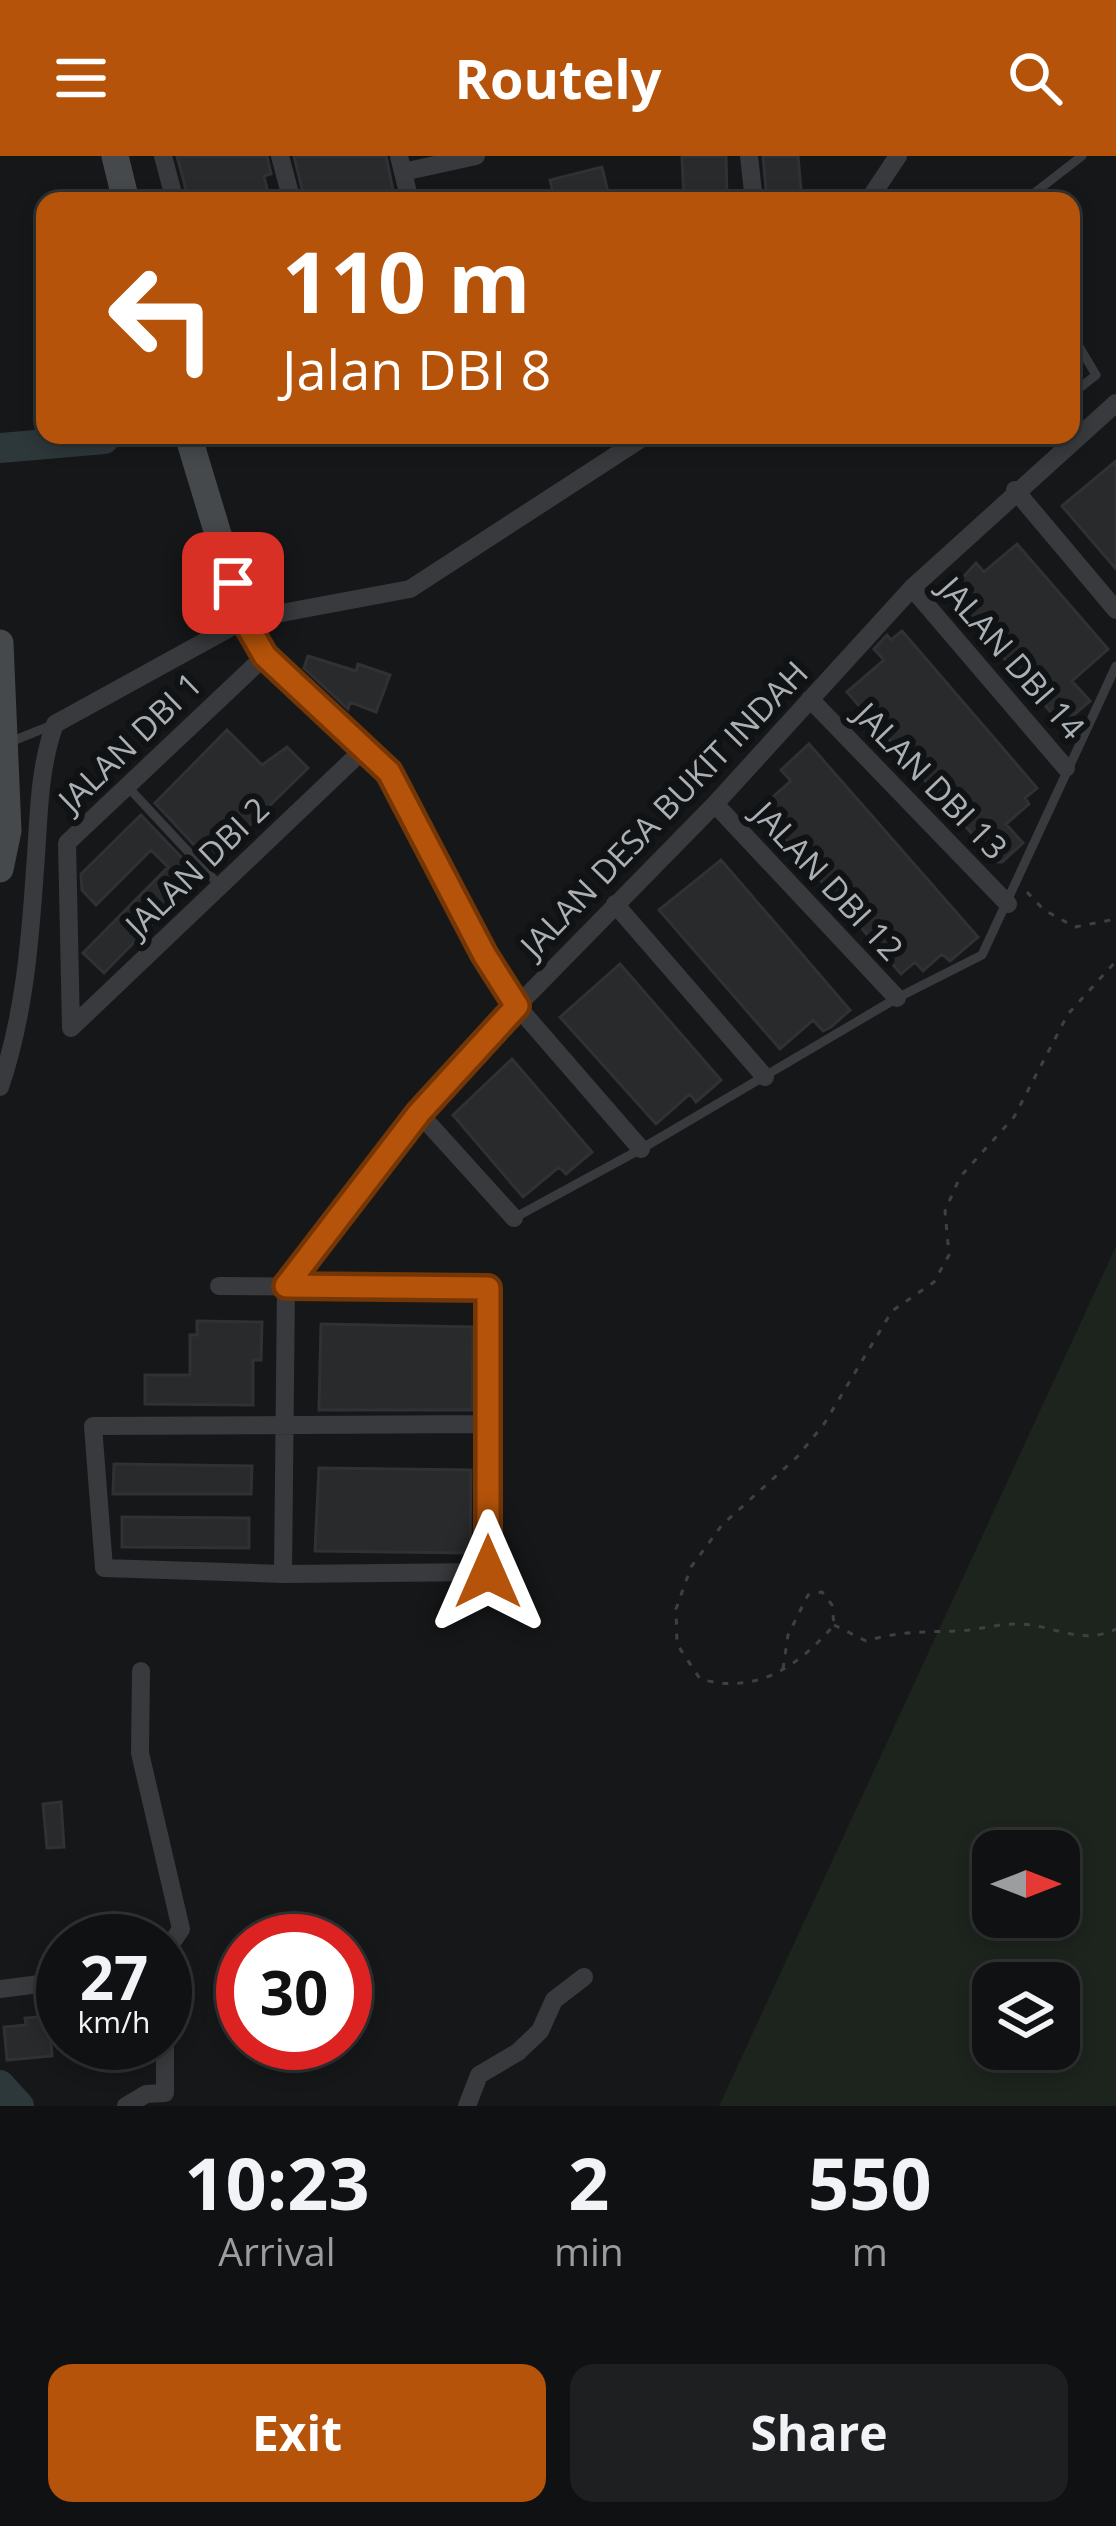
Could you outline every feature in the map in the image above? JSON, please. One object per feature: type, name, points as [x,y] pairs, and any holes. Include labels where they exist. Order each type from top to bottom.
[{"type":"street","points":[[115,156],[124,192]]},
{"type":"street","points":[[163,156],[173,192]]},
{"type":"street","points":[[280,156],[290,192]]},
{"type":"street","points":[[401,164],[476,156]]},
{"type":"street","points":[[749,156],[753,192]]},
{"type":"street","points":[[874,192],[898,156]]},
{"type":"street","name":"JALAN DESA BUKIT INDAH","points":[[1080,434],[1116,403]]},
{"type":"street","points":[[191,444],[244,620],[265,656],[389,772],[484,954],[517,1006],[641,1149]]},
{"type":"street","points":[[0,1088],[12,1051],[30,946],[42,771],[55,724],[244,620],[410,589],[633,444]]},
{"type":"street","name":"JALAN DESA BUKIT INDAH","points":[[286,1286],[419,1113],[517,1006],[715,804],[912,588],[1068,444]]},
{"type":"street","points":[[1015,490],[1116,610]]},
{"type":"street","name":"JALAN DBI 14","points":[[912,588],[1066,768]]},
{"type":"street","points":[[0,643],[8,830],[0,869]]},
{"type":"street","name":"JALAN DBI 1","points":[[70,1028],[67,843],[265,656]]},
{"type":"street","name":"JALAN DBI 13","points":[[810,699],[1008,904]]},
{"type":"street","name":"JALAN DBI 2","points":[[70,1028],[364,749]]},
{"type":"street","name":"JALAN DBI 12","points":[[715,804],[897,998]]},
{"type":"street","points":[[616,904],[766,1077]]},
{"type":"street","points":[[419,1113],[514,1218]]},
{"type":"street","points":[[219,1286],[488,1288],[488,1424],[488,1572],[284,1574],[104,1568],[93,1426],[488,1424]]},
{"type":"street","points":[[284,1574],[286,1286]]},
{"type":"street","points":[[140,1671],[140,1753],[178,1914]]},
{"type":"street","points":[[467,2106],[479,2075],[529,2041],[546,2021],[554,2000],[584,1977]]},
{"type":"street","points":[[0,1989],[36,1984]]},
{"type":"street","points":[[126,2106],[146,2094],[165,2093],[165,2070]]},
{"type":"lane","points":[[1036,192],[1082,156]]},
{"type":"lane","points":[[1080,348],[1096,375],[1080,388]]},
{"type":"lane","points":[[514,1218],[897,998],[982,955],[1116,667]]},
{"type":"lane","points":[[2,746],[55,724]]},
{"type":"lane","points":[[127,786],[220,886]]},
{"type":"path","points":[[1017,882],[1044,910],[1075,927],[1116,919]]},
{"type":"path","points":[[834,1625],[783,1669],[746,1686],[728,1688],[700,1679],[677,1644],[676,1610],[691,1567],[722,1525],[797,1457],[824,1424],[892,1311],[934,1282],[949,1255],[945,1211],[960,1177],[1014,1118],[1068,1013],[1116,961]]},
{"type":"path","points":[[783,1669],[788,1634],[808,1595],[822,1592],[832,1605],[834,1625]]},
{"type":"path","points":[[834,1625],[866,1641],[914,1629],[959,1631],[1019,1623],[1070,1636],[1099,1638],[1116,1630]]},
{"type":"shaded area","points":[[1116,1246],[1116,2106],[719,2106]]},
{"type":"building","points":[[177,156],[267,156],[268,192],[187,192]]},
{"type":"building","points":[[294,156],[386,156],[393,190],[303,192]]},
{"type":"building","points":[[682,156],[726,156],[727,192],[684,192]]},
{"type":"building","points":[[763,156],[798,156],[801,192],[766,192]]},
{"type":"building","points":[[602,167],[608,192],[553,192],[550,180]]},
{"type":"building","points":[[1116,461],[1116,569],[1062,506]]},
{"type":"building","points":[[1017,544],[1108,649],[1072,681],[1090,701],[1062,725],[948,594],[976,563],[984,572]]},
{"type":"building","points":[[902,631],[1037,788],[1025,798],[1029,804],[1006,824],[1023,843],[1002,862],[997,862],[847,692],[884,660],[874,649],[887,635],[891,640]]},
{"type":"building","points":[[308,656],[356,671],[358,664],[390,675],[376,712],[350,702],[348,709],[304,668]]},
{"type":"building","points":[[227,730],[262,765],[287,747],[308,768],[211,863],[155,803]]},
{"type":"building","points":[[809,744],[978,937],[950,961],[942,954],[923,971],[915,962],[901,974],[759,809],[791,781],[781,770]]},
{"type":"building","points":[[141,815],[199,876],[104,973],[83,953],[168,867],[151,850],[96,905],[82,890],[81,874]]},
{"type":"building","points":[[721,860],[850,1010],[831,1027],[823,1031],[813,1020],[780,1049],[659,910]]},
{"type":"building","points":[[620,964],[721,1080],[696,1102],[690,1094],[656,1124],[560,1017]]},
{"type":"building","points":[[512,1059],[592,1152],[566,1174],[559,1167],[523,1197],[453,1115]]},
{"type":"building","points":[[197,1321],[262,1322],[261,1360],[253,1360],[253,1405],[145,1404],[145,1375],[190,1375],[190,1335],[197,1335]]},
{"type":"building","points":[[321,1324],[473,1327],[472,1410],[319,1410]]},
{"type":"building","points":[[114,1464],[252,1466],[251,1494],[113,1494]]},
{"type":"building","points":[[319,1468],[471,1470],[470,1553],[315,1551]]},
{"type":"building","points":[[122,1517],[249,1518],[249,1548],[122,1547]]},
{"type":"building","points":[[61,1802],[64,1847],[47,1848],[43,1804]]},
{"type":"building","points":[[36,2017],[36,2057],[7,2060],[4,2027],[26,2025],[25,2018]]},
{"type":"waterway","points":[[0,448],[46,444]]},
{"type":"waterway","points":[[0,2085],[19,2106]]},
{"type":"route","points":[[233,583],[244,620],[265,656],[389,772],[484,954],[517,1006],[419,1113],[286,1286],[488,1288],[488,1572]]}]
